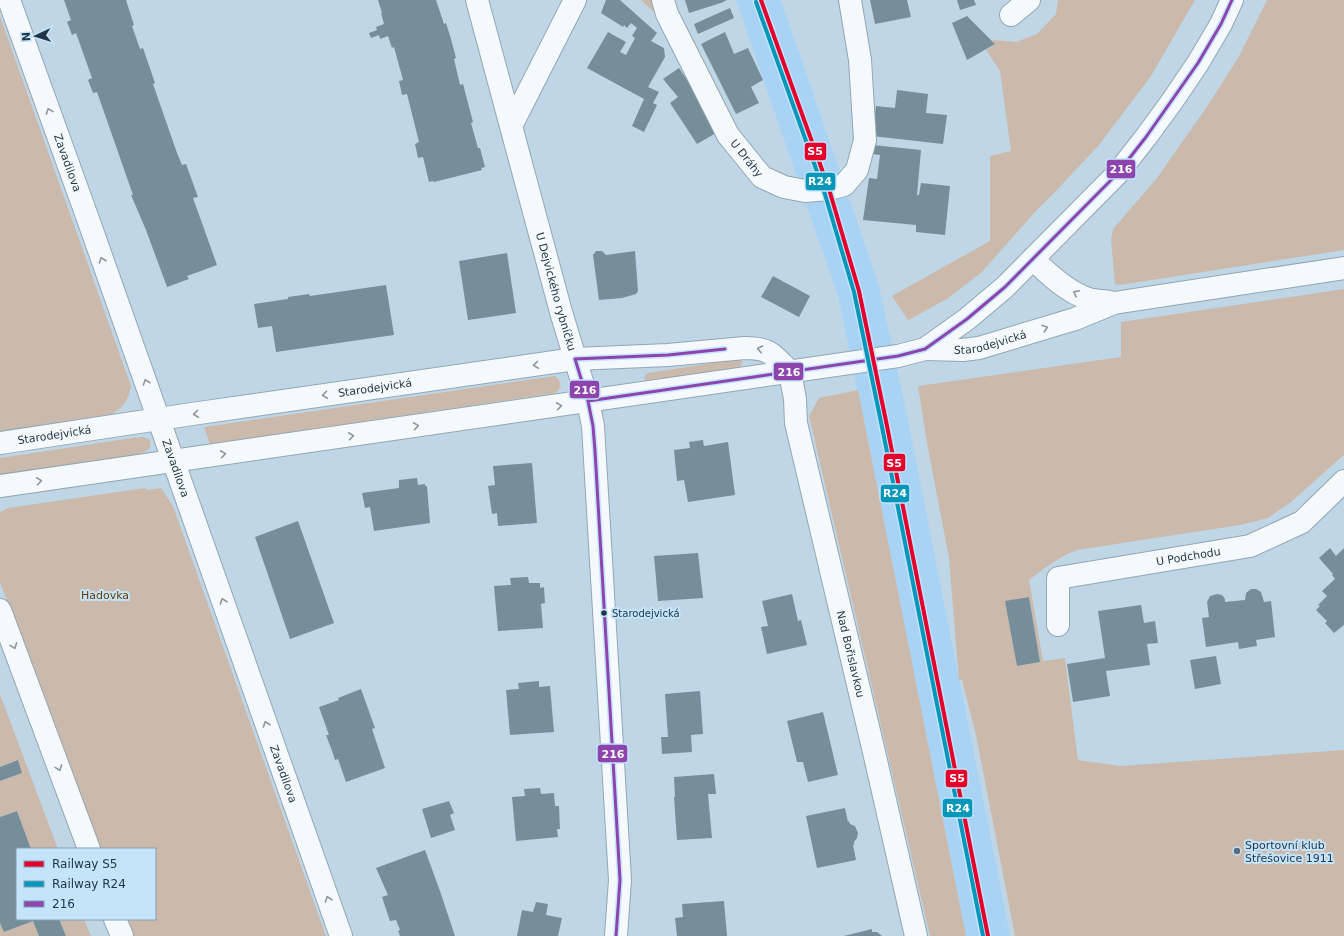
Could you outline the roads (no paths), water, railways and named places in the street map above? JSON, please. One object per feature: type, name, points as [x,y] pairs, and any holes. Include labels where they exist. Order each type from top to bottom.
[{"type":"street","name":"Zavadilova","points":[[9,0],[341,936]]},
{"type":"street","name":"U Dejvického rybníčku","points":[[477,0],[561,312],[588,401],[593,426],[619,872],[616,936]]},
{"type":"street","points":[[511,126],[575,0]]},
{"type":"street","name":"U Dráhy","points":[[662,0],[667,14],[728,135],[762,177],[784,187],[805,191],[829,189],[844,185],[857,170],[865,140],[860,60],[850,0]]},
{"type":"street","points":[[1011,14],[1029,0]]},
{"type":"street","points":[[925,349],[967,319],[1005,288],[1116,174],[1146,137],[1198,63],[1221,24],[1232,0]]},
{"type":"street","name":"Starodejvická","points":[[1033,259],[1049,275],[1072,291],[1088,299],[1114,302],[1344,268]]},
{"type":"street","name":"Starodejvická","points":[[0,486],[790,372],[898,356],[925,349],[963,350],[979,348],[1075,319],[1114,302]]},
{"type":"street","name":"Starodejvická","points":[[0,443],[575,360],[757,348],[768,351],[790,372]]},
{"type":"street","name":"Nad Bořislavkou","points":[[790,372],[795,399],[796,423],[916,936]]},
{"type":"street","name":"U Podchodu","points":[[1058,625],[1058,578],[1250,546],[1302,522],[1344,481]]},
{"type":"street","points":[[0,610],[89,848]]},
{"type":"street","points":[[115,920],[122,936]]},
{"type":"rail line","name":"S5","points":[[761,0],[829,189],[859,291],[988,936]]},
{"type":"rail line","name":"R24","points":[[756,2],[824,191],[854,292],[983,936]]},
{"type":"place","name":"Starodejvická","points":[[604,613]]},
{"type":"place","name":"Sportovní klub Střešovice 1911","points":[[1237,851]]},
{"type":"park label","name":"Hadovka","points":[[105,595]]}]
